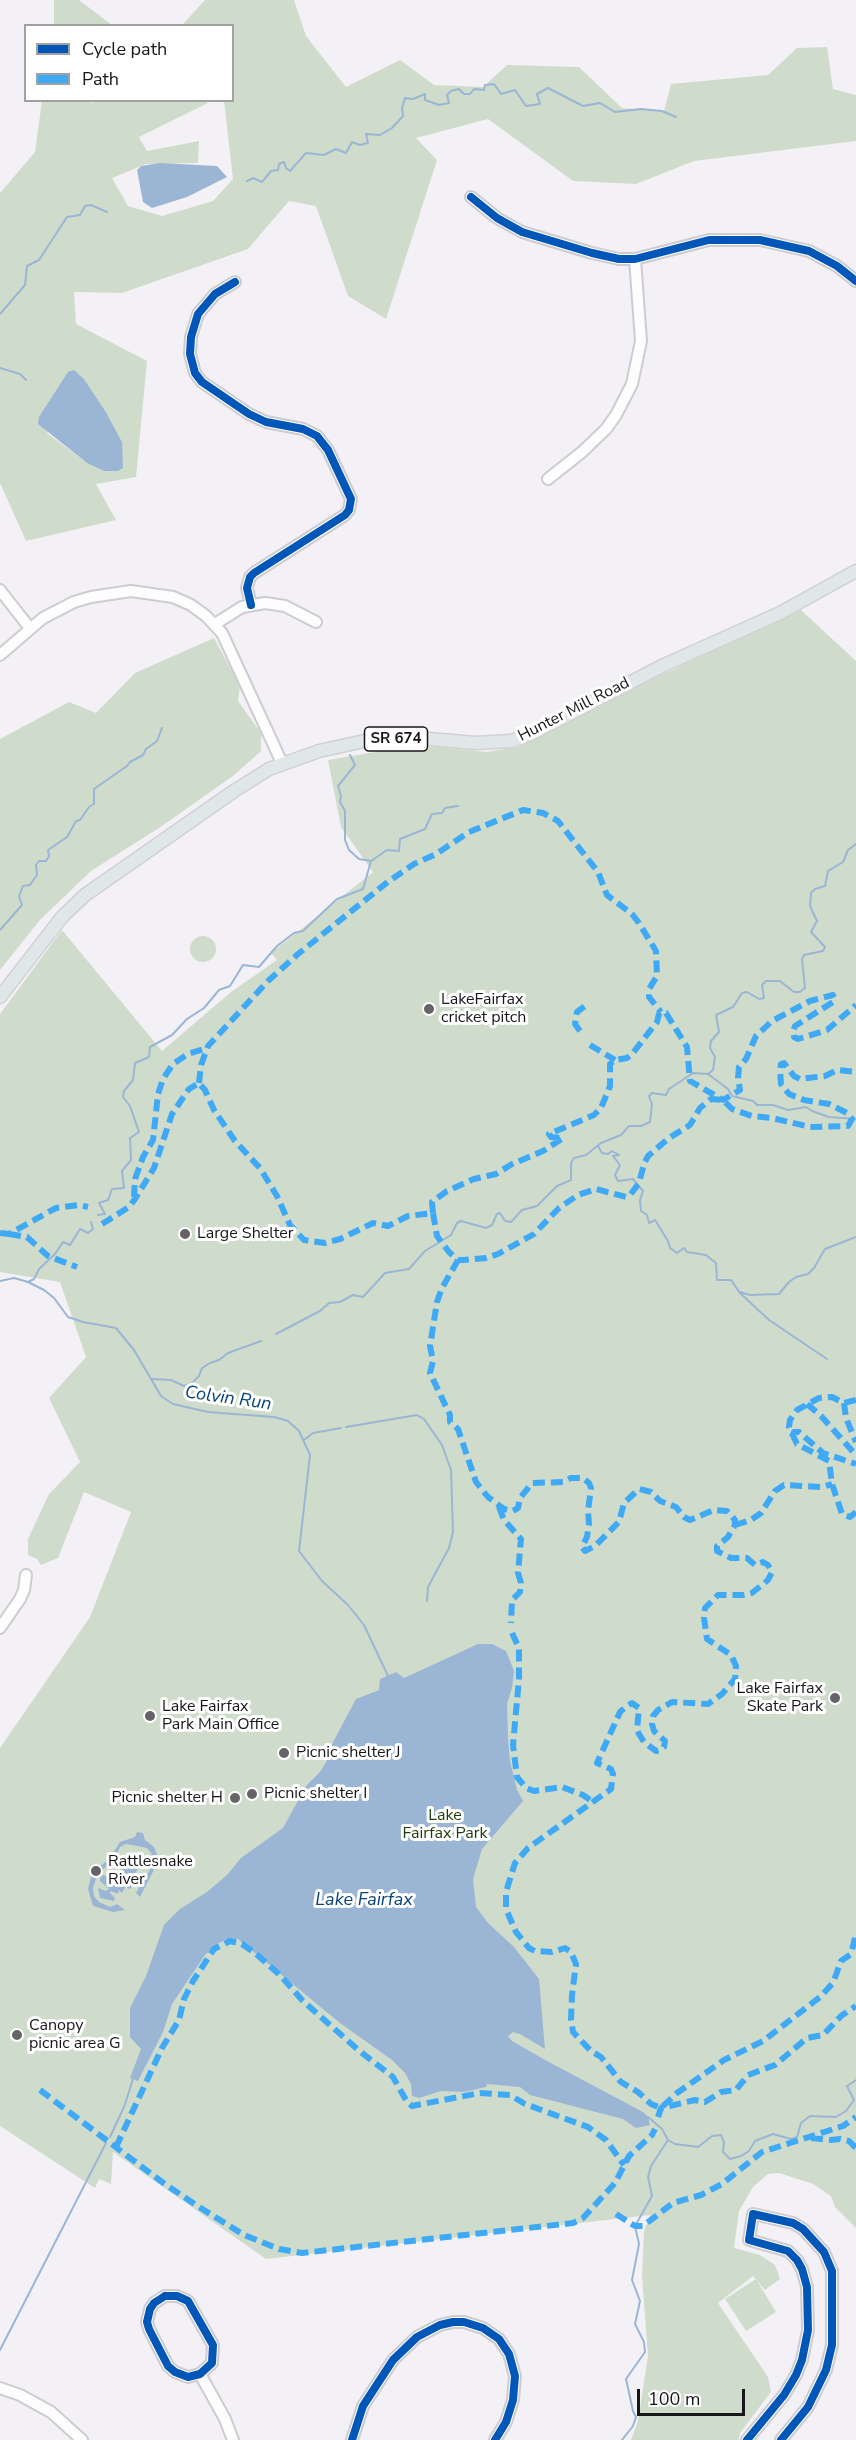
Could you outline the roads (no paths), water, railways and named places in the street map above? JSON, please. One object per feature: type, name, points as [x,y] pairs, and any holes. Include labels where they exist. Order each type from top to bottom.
[{"type":"main road","name":"Hunter Mill Road","points":[[0,997],[62,917],[85,895],[256,776],[319,751],[384,739],[435,738],[483,743],[511,741],[533,733],[664,665],[780,613],[856,571]]},
{"type":"street","points":[[471,197],[510,226],[540,239],[619,259],[634,259],[709,240],[760,240],[809,251],[837,266],[856,280]]},
{"type":"street","points":[[548,479],[606,429],[632,384],[640,341],[634,259]]},
{"type":"street","points":[[236,282],[215,294],[198,314],[191,337],[190,354],[195,373],[202,382],[249,414],[277,425],[303,429],[316,436],[328,450],[351,499],[349,510],[345,515],[254,573],[248,582],[251,605]]},
{"type":"street","points":[[0,591],[29,627]]},
{"type":"street","points":[[0,655],[29,627],[50,613],[74,602],[131,591],[173,597],[191,605],[215,624],[228,644],[282,764]]},
{"type":"street","points":[[215,624],[233,611],[265,603],[285,606],[316,622]]},
{"type":"street","points":[[0,1628],[20,1599],[26,1575]]},
{"type":"street","points":[[747,2440],[792,2382],[802,2360],[808,2330],[807,2287],[802,2270],[797,2260],[788,2251],[749,2240],[753,2214],[793,2223],[810,2234],[824,2252],[833,2279],[832,2345],[826,2370],[808,2407],[781,2440]]},
{"type":"street","points":[[177,2296],[193,2306],[214,2351],[212,2363],[201,2374],[182,2376],[168,2366],[147,2322],[150,2309],[159,2299],[177,2296]]},
{"type":"street","points":[[351,2440],[363,2406],[393,2360],[428,2330],[453,2322],[464,2322],[483,2328],[499,2339],[509,2354],[515,2376],[513,2400],[506,2422],[495,2440]]},
{"type":"street","points":[[201,2374],[225,2419],[233,2440]]},
{"type":"street","points":[[0,2388],[20,2395],[51,2412],[82,2440]]},
{"type":"water","points":[[160,163],[217,166],[227,177],[187,197],[152,208],[143,202],[137,170],[141,166]]},
{"type":"water","points":[[74,370],[84,379],[106,412],[122,442],[123,468],[118,471],[104,471],[87,463],[38,424],[39,417],[68,372]]},
{"type":"water","name":"Lake Fairfax","points":[[478,1644],[492,1644],[506,1651],[514,1671],[507,1704],[508,1739],[510,1761],[517,1790],[523,1801],[482,1849],[473,1879],[476,1907],[488,1923],[514,1947],[539,1979],[545,2049],[520,2034],[513,2032],[508,2036],[512,2041],[547,2061],[643,2112],[648,2117],[650,2125],[636,2128],[623,2119],[530,2095],[520,2087],[487,2084],[486,2087],[464,2092],[441,2091],[419,2098],[412,2096],[411,2084],[405,2073],[392,2060],[340,2023],[238,1939],[227,1939],[217,1944],[205,1955],[172,2004],[163,2032],[138,2081],[130,2078],[141,2049],[130,2037],[130,2008],[146,1976],[164,1925],[180,1909],[207,1892],[227,1875],[241,1858],[283,1828],[306,1786],[326,1762],[332,1744],[356,1699],[379,1690],[380,1679],[396,1672],[404,1678]]},
{"type":"water","name":"Rattlesnake River","points":[[137,1832],[143,1833],[145,1840],[154,1847],[159,1860],[140,1897],[136,1893],[152,1866],[154,1857],[147,1848],[126,1844],[120,1847],[113,1862],[98,1873],[93,1888],[94,1896],[99,1902],[110,1907],[117,1904],[125,1910],[113,1912],[93,1906],[88,1889],[92,1873],[110,1858],[120,1842],[135,1837]]},
{"type":"water","points":[[126,1860],[135,1863],[139,1868],[133,1876],[130,1876],[133,1878],[131,1888],[126,1886],[122,1893],[119,1890],[118,1894],[111,1891],[110,1893],[115,1898],[114,1901],[100,1898],[98,1888],[106,1891],[109,1889],[100,1881],[100,1878],[103,1875],[115,1880],[114,1875],[121,1872],[120,1863],[125,1863]]},
{"type":"waterway","points":[[247,181],[253,178],[262,182],[271,171],[278,170],[279,164],[284,162],[290,171],[306,153],[324,155],[336,149],[346,153],[352,142],[360,145],[368,143],[366,134],[380,135],[392,128],[403,116],[402,108],[405,98],[413,99],[425,94],[425,100],[439,105],[449,103],[447,95],[451,91],[459,89],[464,94],[470,94],[474,89],[484,90],[485,85],[494,84],[501,94],[515,90],[526,106],[540,104],[537,94],[548,88],[583,106],[600,103],[615,112],[641,109],[662,111],[676,117]]},
{"type":"waterway","points":[[0,314],[25,285],[27,266],[39,260],[67,217],[80,215],[85,206],[91,205],[107,212]]},
{"type":"waterway","points":[[0,368],[20,374],[26,380]]},
{"type":"waterway","points":[[0,930],[22,905],[19,896],[23,886],[30,885],[37,875],[36,865],[39,861],[46,861],[49,856],[48,850],[67,837],[76,821],[80,820],[94,804],[94,789],[143,755],[146,749],[157,741],[162,728]]},
{"type":"waterway","points":[[350,755],[355,765],[338,786],[340,802],[345,811],[345,840],[349,850],[359,859],[371,861]]},
{"type":"waterway","points":[[98,1215],[105,1214],[99,1203],[108,1200],[112,1189],[124,1188],[122,1171],[131,1160],[130,1138],[139,1132],[130,1106],[123,1097],[124,1091],[133,1080],[135,1063],[149,1057],[150,1047],[172,1035],[187,1019],[204,1008],[219,990],[230,986],[243,965],[259,967],[277,946],[294,933],[303,931],[337,899],[363,889],[371,861],[387,850],[399,851],[400,839],[425,829],[432,814],[442,813],[445,808],[458,806]]},
{"type":"waterway","points":[[276,1334],[320,1311],[329,1303],[340,1302],[353,1295],[363,1297],[385,1273],[409,1269],[425,1251],[451,1235],[457,1223],[461,1221],[486,1228],[492,1225],[497,1214],[500,1213],[505,1221],[511,1222],[522,1210],[537,1206],[557,1186],[571,1180],[571,1163],[574,1158],[586,1155],[601,1143],[621,1135],[629,1126],[641,1126],[650,1122],[652,1104],[649,1096],[652,1093],[666,1095],[669,1089],[693,1073],[708,1074],[713,1070],[715,1057],[710,1048],[711,1041],[719,1032],[716,1015],[733,1007],[742,993],[747,992],[759,999],[764,998],[762,985],[766,981],[780,981],[794,992],[800,992],[805,988],[802,959],[804,955],[823,951],[825,947],[811,932],[817,921],[810,906],[811,893],[825,886],[828,871],[843,862],[848,850],[856,844]]},
{"type":"waterway","points":[[708,1074],[728,1089],[732,1096],[753,1101],[757,1105],[773,1105],[788,1110],[806,1107],[829,1117],[856,1119]]},
{"type":"waterway","points":[[598,1146],[602,1153],[608,1154],[612,1151],[619,1155],[613,1156],[620,1165],[615,1175],[618,1181],[633,1179],[643,1191],[640,1200],[641,1211],[647,1215],[649,1223],[655,1220],[670,1248],[677,1253],[684,1248],[687,1252],[706,1255],[716,1263],[717,1280],[731,1280],[740,1293],[769,1320],[827,1359]]},
{"type":"waterway","points":[[28,1282],[34,1279],[39,1269],[55,1254],[63,1242],[70,1245],[80,1229],[88,1233],[93,1229],[91,1222]]},
{"type":"waterway","points":[[740,1292],[750,1295],[779,1294],[796,1277],[808,1274],[825,1249],[856,1237]]},
{"type":"waterway","name":"Colvin Run","points":[[0,1281],[14,1278],[28,1282],[54,1298],[68,1317],[116,1328],[134,1350],[161,1396],[173,1404],[208,1412],[274,1417],[288,1421],[299,1431],[310,1455],[299,1551],[322,1581],[348,1605],[364,1625],[388,1676]]},
{"type":"waterway","points":[[152,1379],[171,1380],[184,1386],[192,1383],[199,1376],[202,1368],[210,1363],[228,1353],[261,1341]]},
{"type":"waterway","points":[[346,1427],[417,1415],[424,1419],[442,1445],[451,1470],[453,1532],[449,1548],[428,1587],[427,1601]]},
{"type":"waterway","points":[[304,1440],[313,1433],[341,1428]]},
{"type":"waterway","points":[[110,2137],[124,2107],[133,2079]]},
{"type":"waterway","name":"Colvin Run","points":[[648,2117],[662,2129],[668,2140],[675,2144],[698,2147],[712,2136],[721,2135],[724,2142],[723,2152],[730,2159],[749,2151],[755,2141],[773,2134],[791,2139],[797,2137],[801,2123],[810,2116],[836,2117],[846,2111],[854,2100],[847,2086],[856,2080]]},
{"type":"waterway","points":[[622,2440],[633,2426],[636,2417],[626,2379],[645,2352],[644,2342],[635,2324],[640,2301],[632,2280],[639,2244],[635,2226],[652,2196],[648,2177],[651,2166],[668,2140]]},
{"type":"waterway","points":[[0,2350],[106,2143]]},
{"type":"place","name":"LakeFairfax cricket pitch","points":[[429,1009]]},
{"type":"place","name":"Large Shelter","points":[[185,1234]]},
{"type":"place","name":"Lake Fairfax Skate Park","points":[[835,1698]]},
{"type":"place","name":"Lake Fairfax Park Main Office","points":[[150,1716]]},
{"type":"place","name":"Picnic shelter J","points":[[284,1753]]},
{"type":"place","name":"Picnic shelter I","points":[[252,1794]]},
{"type":"place","name":"Picnic shelter H","points":[[235,1798]]},
{"type":"place","name":"Rattlesnake River","points":[[96,1871]]},
{"type":"place","name":"Canopy picnic area G","points":[[17,2035]]},
{"type":"park label","name":"Lake Fairfax Park","points":[[445,1825]]}]
